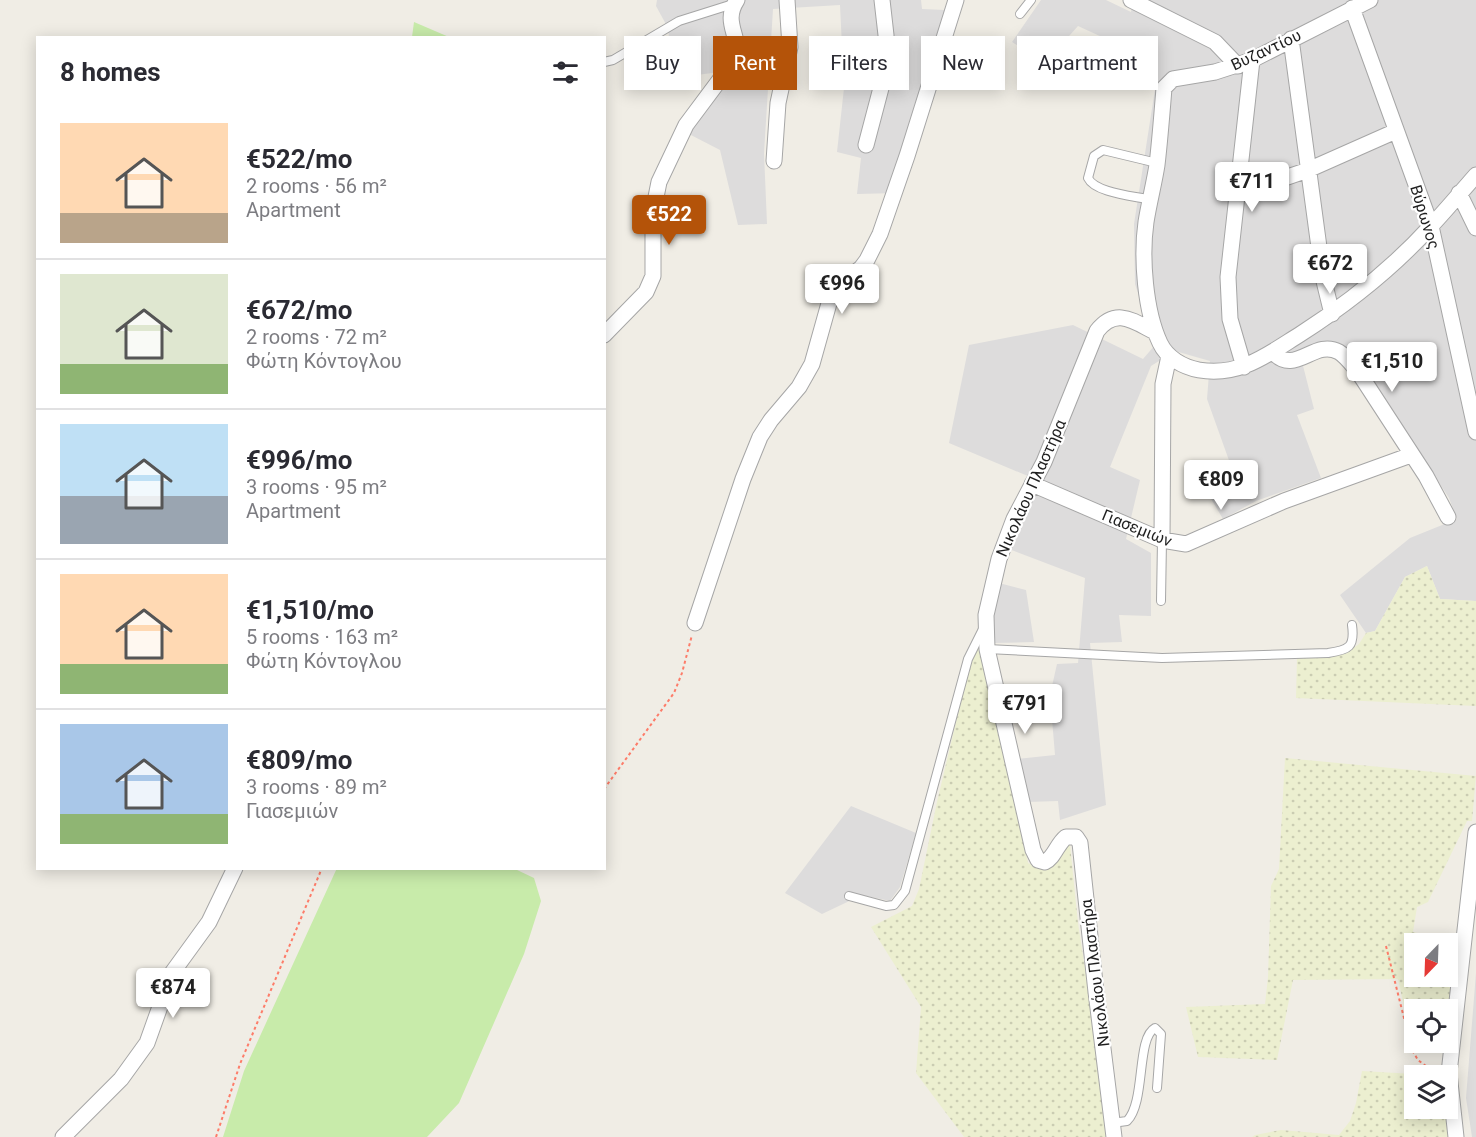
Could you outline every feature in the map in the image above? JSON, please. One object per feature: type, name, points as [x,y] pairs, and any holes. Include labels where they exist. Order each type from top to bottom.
[{"type":"street","points":[[774,161],[778,103],[789,58],[787,0]]},
{"type":"street","points":[[866,145],[886,69],[887,44],[882,0]]},
{"type":"street","points":[[695,623],[743,479],[760,437],[799,387],[809,369],[833,289],[861,268],[880,234],[904,166],[956,0]]},
{"type":"street","points":[[1131,0],[1215,42],[1245,63],[1238,194],[1228,277],[1228,309],[1244,367]]},
{"type":"street","name":"Βυζαντίου","points":[[1157,163],[1164,88],[1173,79],[1215,72],[1245,63],[1370,0]]},
{"type":"street","points":[[606,333],[646,292],[651,283],[653,276],[653,212],[659,182],[686,125],[736,58],[730,16],[731,9],[736,2]]},
{"type":"street","name":"Βύρωνος","points":[[1352,8],[1431,226],[1476,432]]},
{"type":"street","points":[[1291,39],[1323,277],[1332,314]]},
{"type":"street","points":[[1238,194],[1308,170],[1396,131]]},
{"type":"street","points":[[1157,163],[1145,227],[1144,255],[1148,299],[1155,332],[1169,356],[1184,366],[1204,371],[1227,371],[1244,367],[1273,352],[1332,314],[1379,277],[1431,226],[1476,175]]},
{"type":"street","points":[[1459,193],[1476,228]]},
{"type":"street","name":"Νικολάου Πλαστήρα","points":[[1116,1132],[1080,843],[1076,837],[1066,837],[1047,862],[1041,862],[1036,857],[987,649],[985,626],[988,598],[1014,519],[1044,462],[1098,329],[1107,321],[1120,317],[1155,332]]},
{"type":"street","points":[[1273,352],[1284,360],[1292,361],[1323,349],[1341,354],[1359,373],[1431,484],[1449,516]]},
{"type":"street","points":[[1161,540],[1163,384],[1169,356]]},
{"type":"street","name":"Γιασεμιών","points":[[1032,484],[1161,540],[1179,544],[1191,543],[1284,501],[1411,455]]},
{"type":"street","points":[[1456,1137],[1449,1073],[1468,975],[1476,832]]},
{"type":"street","points":[[63,1137],[121,1079],[147,1043],[172,973],[209,922],[234,870]]},
{"type":"lane","points":[[1020,14],[1031,0]]},
{"type":"lane","points":[[606,62],[613,60],[679,21],[736,2]]},
{"type":"lane","points":[[1151,200],[1098,188],[1088,178],[1094,156],[1103,150],[1157,163]]},
{"type":"lane","points":[[1161,540],[1161,601]]},
{"type":"lane","points":[[987,649],[1162,658],[1328,653],[1345,650],[1350,646],[1354,637],[1352,625]]},
{"type":"lane","points":[[849,896],[886,906],[894,904],[905,891],[968,659],[985,626]]},
{"type":"lane","points":[[1116,1132],[1134,1112],[1145,1043],[1150,1031],[1155,1028],[1161,1034],[1157,1088]]},
{"type":"path","points":[[606,786],[674,693],[682,673],[695,623]]},
{"type":"path","points":[[216,1137],[240,1064],[321,870]]},
{"type":"path","points":[[1386,946],[1412,1050],[1424,1065]]},
{"type":"shaded area","points":[[657,0],[921,0],[922,9],[945,10],[942,36],[921,36],[921,90],[927,90],[897,193],[857,194],[861,158],[837,152],[844,90],[909,90],[909,36],[841,36],[840,5],[773,9],[771,36],[713,36],[713,73],[701,74],[701,36],[669,36],[668,28],[656,6]]},
{"type":"shaded area","points":[[1041,0],[1106,0],[1131,12],[1133,0],[1476,0],[1476,601],[1440,599],[1427,566],[1405,577],[1375,631],[1366,633],[1340,595],[1410,538],[1457,519],[1449,498],[1360,361],[1346,349],[1318,343],[1299,350],[1314,409],[1297,415],[1321,478],[1256,501],[1223,519],[1201,482],[1231,466],[1207,399],[1210,361],[1175,351],[1151,366],[1110,467],[1140,480],[1126,539],[1151,553],[1151,616],[1119,615],[1122,642],[1090,643],[1106,805],[1060,820],[1058,801],[1027,802],[1017,759],[1055,755],[1050,695],[1057,664],[1078,663],[1085,578],[1009,549],[1042,482],[949,443],[969,345],[1073,325],[1143,359],[1155,345],[1135,284],[1134,224],[1155,90],[1158,90],[1158,36],[1100,36],[1078,26],[1069,36],[1017,36],[1017,45],[1012,42]]},
{"type":"shaded area","points":[[713,85],[713,90],[768,90],[764,153],[767,224],[738,225],[720,150],[687,133]]},
{"type":"shaded area","points":[[999,583],[1026,590],[1034,642],[992,643],[989,619]]},
{"type":"shaded area","points":[[851,806],[916,833],[900,887],[890,901],[862,895],[822,914],[785,893]]},
{"type":"shaded area","points":[[1476,973],[1476,1137],[1472,1137],[1466,1098]]},
{"type":"green space","points":[[414,22],[447,36],[412,36]]},
{"type":"green space","points":[[1427,566],[1440,599],[1476,601],[1476,706],[1296,698],[1297,657],[1345,654],[1359,644],[1366,633],[1375,631],[1405,577]]},
{"type":"green space","points":[[982,638],[1028,863],[1040,868],[1067,842],[1070,845],[1078,923],[1101,1074],[1107,1137],[964,1137],[916,1073],[921,1007],[871,927],[912,906],[919,889],[970,663]]},
{"type":"green space","points":[[1285,758],[1476,776],[1472,821],[1467,821],[1428,902],[1417,907],[1413,932],[1417,933],[1404,933],[1404,987],[1453,987],[1449,999],[1404,999],[1404,1006],[1398,979],[1293,980],[1277,1060],[1198,1057],[1186,1007],[1265,1004],[1271,886],[1279,869]]},
{"type":"green space","points":[[336,870],[517,870],[534,878],[541,901],[524,954],[459,1103],[427,1137],[223,1137],[244,1071]]},
{"type":"green space","points":[[1362,1071],[1404,1073],[1404,1119],[1448,1119],[1451,1137],[1252,1137],[1281,1130],[1339,1135],[1350,1121]]}]
